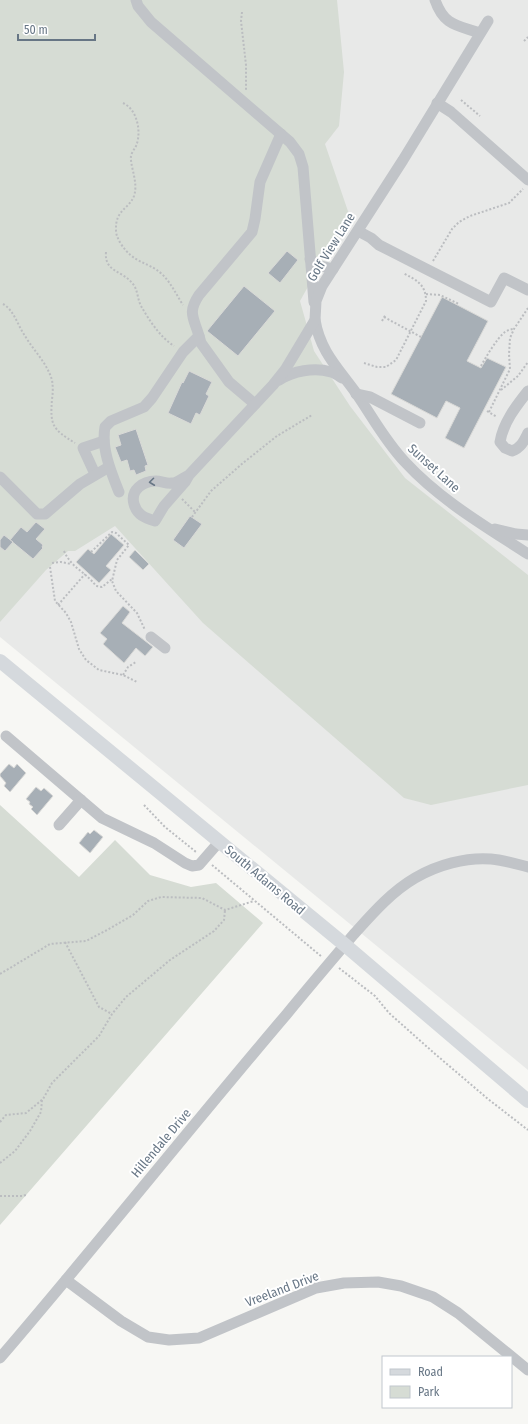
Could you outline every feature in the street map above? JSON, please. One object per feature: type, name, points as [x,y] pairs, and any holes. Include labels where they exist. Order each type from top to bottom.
[{"type":"main road","name":"South Adams Road","points":[[0,661],[344,945],[528,1101]]},
{"type":"street","name":"Sunset Lane","points":[[136,0],[138,6],[151,22],[281,134],[295,148],[301,161],[316,330],[324,349],[334,365],[356,394],[381,432],[405,462],[437,492],[480,523],[528,554]]},
{"type":"street","points":[[435,0],[438,8],[449,22],[480,33]]},
{"type":"street","name":"Golf View Lane","points":[[189,475],[175,483],[155,481],[142,484],[135,491],[133,500],[138,513],[147,519],[155,521],[164,506],[185,482],[189,475],[272,386],[285,370],[315,315],[319,292],[488,21]]},
{"type":"street","points":[[437,103],[450,112],[528,180]]},
{"type":"street","points":[[255,404],[229,382],[201,343],[192,317],[193,304],[252,232],[260,182],[281,134]]},
{"type":"street","points":[[358,231],[371,238],[379,245],[491,302],[504,278],[528,290]]},
{"type":"street","points":[[310,259],[317,265],[333,269]]},
{"type":"street","points":[[119,492],[109,467],[104,441],[105,430],[108,424],[144,407],[152,398],[183,352],[198,336]]},
{"type":"street","points":[[272,386],[280,379],[291,374],[311,370],[331,372],[345,379]]},
{"type":"street","points":[[528,391],[515,408],[502,434],[500,442],[504,448],[512,451],[518,449],[528,433]]},
{"type":"street","points":[[356,394],[370,397],[420,423]]},
{"type":"street","points":[[95,474],[83,448],[104,441]]},
{"type":"street","points":[[0,477],[37,514],[45,514],[80,484],[109,467]]},
{"type":"street","points":[[480,523],[506,532],[528,535]]},
{"type":"street","points":[[151,637],[165,648]]},
{"type":"street","points":[[6,736],[102,818],[154,842],[189,865],[196,866],[201,864],[219,842]]},
{"type":"street","points":[[59,825],[81,800]]},
{"type":"street","name":"Hillendale Drive","points":[[0,1358],[344,945],[394,893],[405,884],[424,873],[454,863],[476,859],[504,861],[528,867]]},
{"type":"street","name":"Vreeland Drive","points":[[66,1280],[120,1322],[148,1337],[169,1340],[199,1338],[316,1288],[344,1283],[378,1282],[401,1286],[433,1297],[458,1313],[511,1356]]},
{"type":"street","name":"Vreeland Drive","points":[[512,1357],[528,1370]]},
{"type":"path","points":[[242,12],[246,71],[245,103]]},
{"type":"path","points":[[524,41],[528,37]]},
{"type":"path","points":[[461,100],[480,116]]},
{"type":"path","points":[[123,103],[130,107],[133,111],[138,136],[131,156],[134,176],[134,194],[132,200],[118,215],[116,236],[130,255],[136,260],[157,270],[167,280],[192,317]]},
{"type":"path","points":[[431,264],[452,229],[459,222],[470,216],[509,203],[522,190]]},
{"type":"path","points":[[106,252],[105,258],[110,266],[129,279],[135,286],[141,305],[160,334],[183,352]]},
{"type":"path","points":[[364,363],[377,367],[386,367],[396,360],[426,301],[426,294],[422,286],[403,272]]},
{"type":"path","points":[[426,294],[440,294],[459,304]]},
{"type":"path","points":[[3,304],[6,305],[12,314],[24,336],[44,363],[50,375],[53,389],[51,416],[55,428],[65,437],[83,448]]},
{"type":"path","points":[[498,417],[488,412],[510,369],[510,338],[514,329],[528,308]]},
{"type":"path","points":[[382,321],[386,314]]},
{"type":"path","points":[[384,318],[421,337]]},
{"type":"path","points":[[481,366],[487,355],[502,335],[506,331],[514,329]]},
{"type":"path","points":[[499,391],[518,376],[528,362]]},
{"type":"path","points":[[192,517],[212,491],[243,463],[277,436],[312,415]]},
{"type":"path","points":[[177,494],[196,513]]},
{"type":"path","points":[[91,552],[112,532],[116,533],[130,545],[117,560],[112,579],[116,591],[137,613],[143,628],[151,637]]},
{"type":"path","points":[[64,552],[71,564],[85,574],[98,587],[112,579]]},
{"type":"path","points":[[52,563],[61,562],[71,564]]},
{"type":"path","points":[[50,567],[55,601],[66,613],[71,622],[79,649],[86,660],[99,670],[124,674],[137,682]]},
{"type":"path","points":[[58,605],[85,574]]},
{"type":"path","points":[[124,674],[128,667],[136,662]]},
{"type":"path","points":[[144,805],[165,827],[199,855]]},
{"type":"path","points":[[210,864],[323,958]]},
{"type":"path","points":[[0,974],[50,944],[86,941],[133,915],[148,901],[160,897],[202,898],[225,910],[254,901]]},
{"type":"path","points":[[0,1163],[16,1151],[30,1131],[41,1112],[43,1099],[52,1083],[99,1036],[112,1014],[126,997],[170,960],[214,931],[224,920],[225,910]]},
{"type":"path","points":[[65,942],[99,1007],[112,1014]]},
{"type":"path","points":[[338,966],[375,996],[389,1013],[488,1099],[528,1130]]},
{"type":"path","points":[[0,1122],[6,1115],[26,1113],[43,1099]]},
{"type":"path","points":[[0,1196],[22,1196],[26,1194]]},
{"type":"shaded area","points":[[0,0],[528,0],[528,1070],[0,637]]},
{"type":"green space","points":[[0,0],[337,0],[344,72],[339,126],[325,144],[351,220],[329,249],[300,301],[314,351],[350,406],[405,478],[528,575],[528,785],[431,805],[404,798],[203,623],[115,526],[75,551],[68,551],[46,570],[0,622]]},
{"type":"green space","points":[[0,805],[79,877],[115,840],[150,875],[191,887],[216,883],[263,923],[0,1225]]},
{"type":"building","points":[[287,251],[298,260],[280,283],[268,273]]},
{"type":"building","points":[[244,286],[275,311],[238,356],[207,331]]},
{"type":"building","points":[[442,297],[488,321],[467,361],[481,368],[487,358],[506,367],[464,448],[445,438],[460,408],[446,401],[437,418],[391,394]]},
{"type":"building","points":[[189,371],[212,382],[206,394],[209,396],[200,415],[196,413],[191,424],[168,413],[182,382],[183,383]]},
{"type":"building","points":[[136,429],[148,465],[145,466],[146,471],[136,475],[134,470],[130,471],[127,460],[121,462],[115,447],[121,445],[118,435]]},
{"type":"building","points":[[190,516],[202,524],[184,548],[173,540]]},
{"type":"building","points":[[36,522],[45,529],[36,539],[43,545],[43,548],[33,559],[10,540],[21,527],[27,532]]},
{"type":"building","points":[[111,534],[124,545],[106,566],[111,570],[99,583],[76,562],[88,549],[94,554]]},
{"type":"building","points":[[4,535],[13,542],[5,551],[0,547],[0,540]]},
{"type":"building","points":[[135,550],[149,564],[143,570],[129,557]]},
{"type":"building","points":[[123,606],[130,612],[122,623],[153,647],[145,656],[136,648],[124,663],[103,644],[107,639],[100,633]]},
{"type":"building","points":[[9,764],[14,768],[17,764],[26,773],[10,792],[4,786],[6,783],[0,776]]},
{"type":"building","points":[[36,787],[41,791],[44,788],[53,796],[37,815],[31,809],[33,807],[29,804],[30,802],[26,799]]},
{"type":"building","points":[[94,830],[103,837],[90,853],[79,843],[88,832],[90,834]]}]
